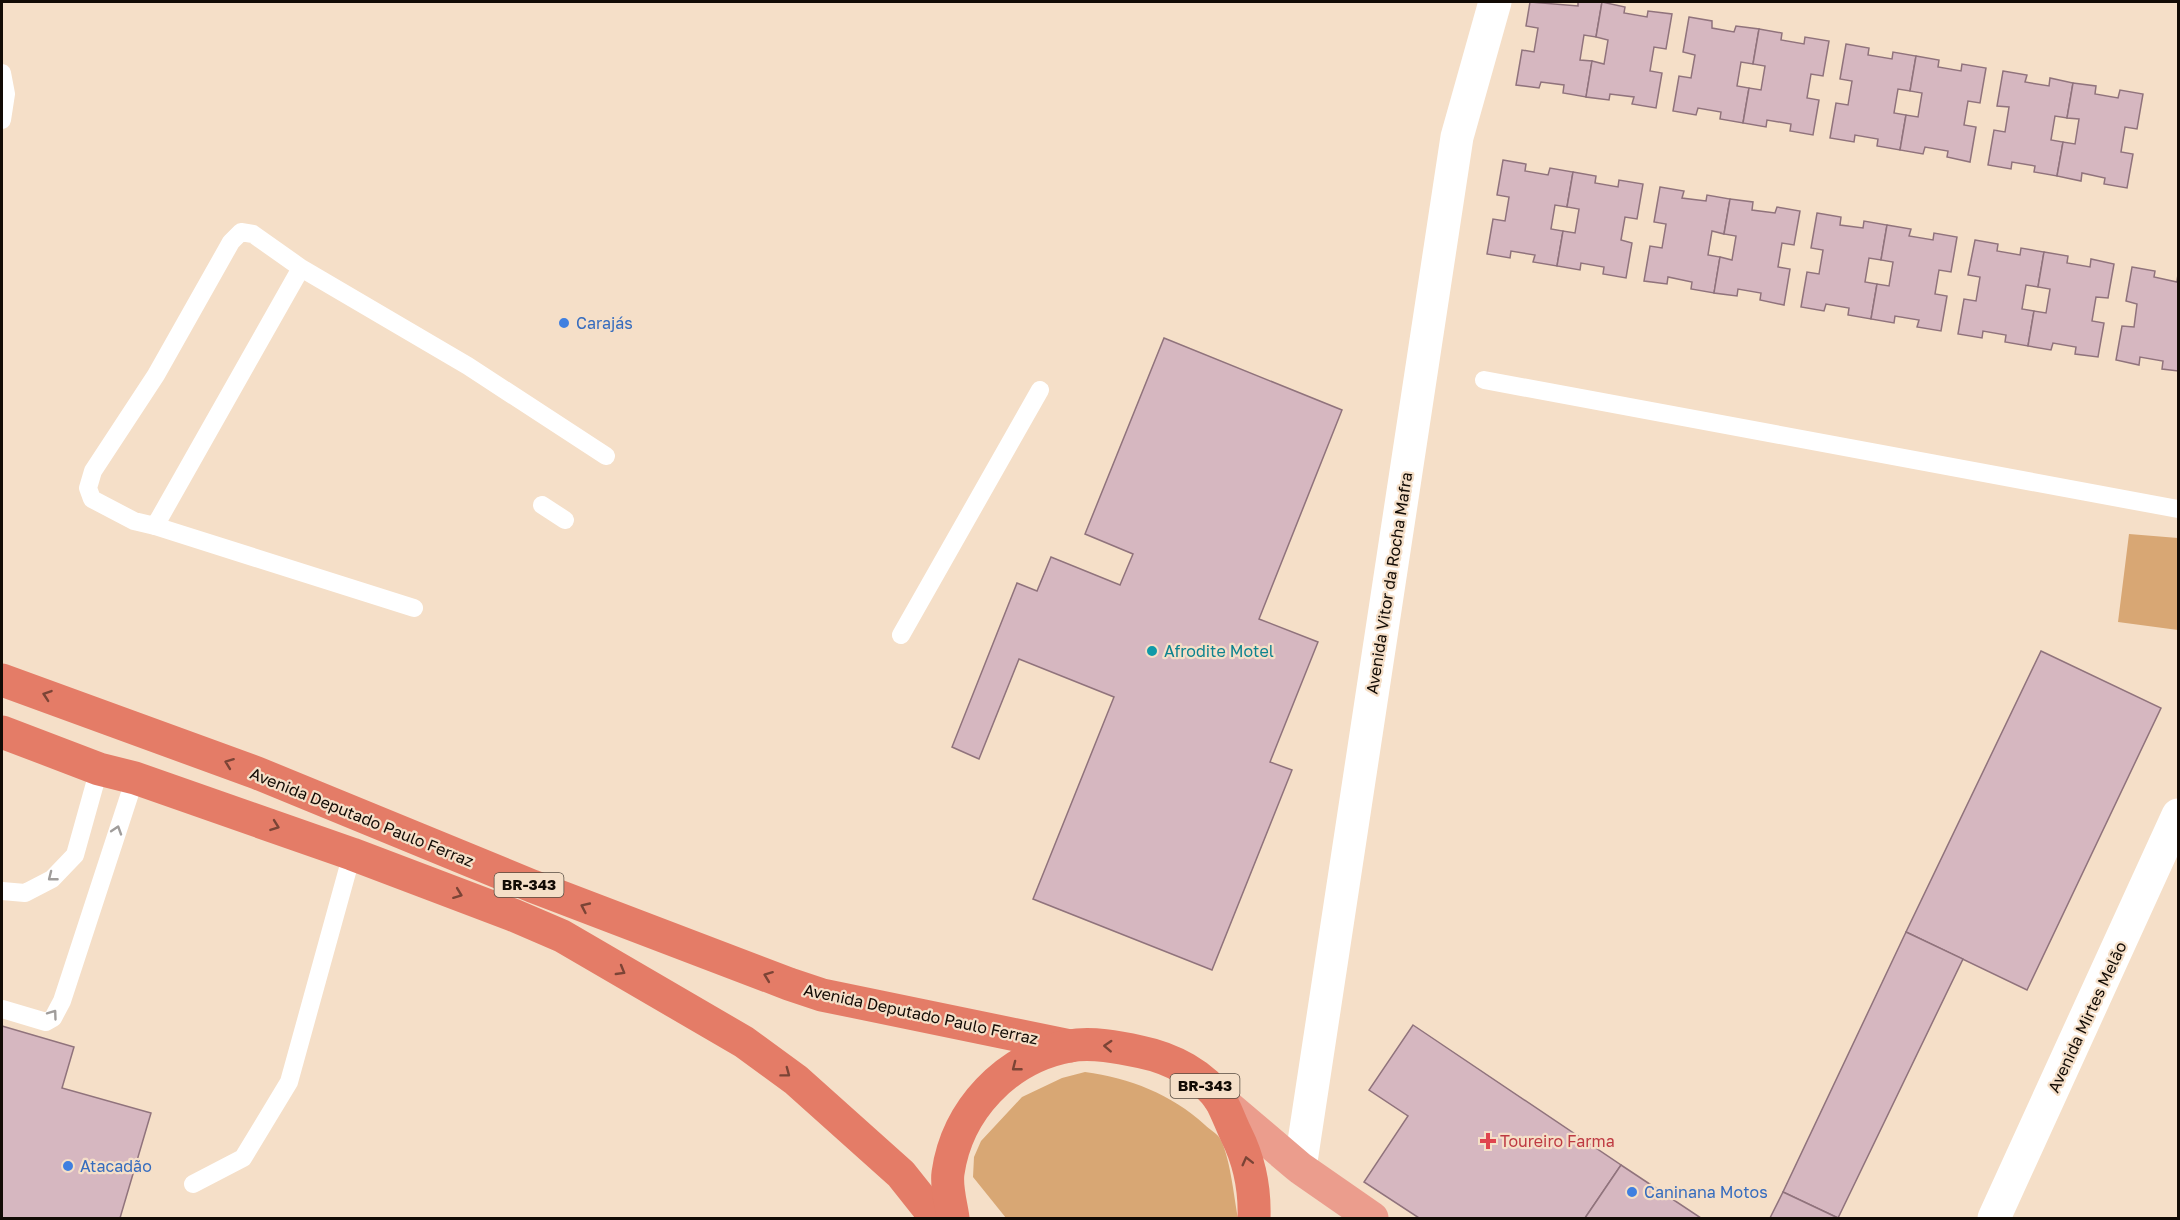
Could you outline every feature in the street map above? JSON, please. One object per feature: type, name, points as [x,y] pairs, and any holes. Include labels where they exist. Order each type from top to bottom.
[{"type":"highway","name":"Avenida Deputado Paulo Ferraz","points":[[2,680],[257,773],[532,886],[789,984],[843,999],[1070,1046]]},
{"type":"highway","name":"BR-343","points":[[2,732],[99,769],[135,777],[352,854],[562,936],[744,1042],[796,1080],[901,1174],[936,1218]]},
{"type":"highway","name":"BR-343","points":[[1070,1046],[1113,1046],[1154,1055],[1190,1072],[1220,1100],[1246,1156],[1253,1194],[1254,1218]]},
{"type":"highway","points":[[953,1218],[947,1176],[954,1147],[969,1114],[990,1087],[1024,1060],[1070,1046]]},
{"type":"main road","points":[[1220,1100],[1300,1168],[1372,1218]]},
{"type":"street","name":"Avenida Vitor da Rocha Mafra","points":[[1300,1168],[1457,136],[1495,2]]},
{"type":"street","name":"Avenida Mirtes Melão","points":[[1994,1218],[2178,815]]},
{"type":"lane","points":[[2,73],[6,94],[2,120]]},
{"type":"lane","points":[[414,608],[134,521],[93,499],[88,488],[93,471],[156,375],[231,242],[241,232],[253,234],[301,268],[468,366],[606,456]]},
{"type":"lane","points":[[155,526],[301,268]]},
{"type":"lane","points":[[1484,380],[2178,509]]},
{"type":"lane","points":[[901,635],[1040,390]]},
{"type":"lane","points":[[542,505],[565,520]]},
{"type":"lane","points":[[2,891],[25,893],[52,879],[75,855],[99,769]]},
{"type":"lane","points":[[2,1009],[46,1022],[53,1018],[62,1000],[135,777]]},
{"type":"lane","points":[[193,1184],[243,1158],[289,1082],[352,854]]},
{"type":"shaded area","points":[[2129,534],[2178,538],[2178,630],[2118,622]]},
{"type":"shaded area","points":[[1085,1072],[1118,1078],[1164,1096],[1192,1114],[1218,1136],[1229,1165],[1238,1218],[1006,1218],[973,1177],[974,1157],[981,1141],[1022,1097],[1062,1078]]},
{"type":"building","points":[[1530,2],[1578,6],[1578,2],[1602,2],[1596,37],[1584,35],[1580,60],[1592,61],[1586,97],[1563,93],[1564,85],[1541,82],[1539,88],[1516,85],[1522,50],[1534,52],[1538,28],[1526,26]]},
{"type":"building","points":[[1602,2],[1625,7],[1624,13],[1647,17],[1648,11],[1672,14],[1666,49],[1654,47],[1650,71],[1662,73],[1656,108],[1632,104],[1634,97],[1610,94],[1609,100],[1586,97],[1592,61],[1604,64],[1608,40],[1596,37]]},
{"type":"building","points":[[1689,17],[1712,21],[1712,28],[1734,32],[1736,26],[1759,29],[1753,64],[1741,62],[1737,86],[1749,88],[1743,123],[1720,119],[1721,112],[1698,108],[1696,115],[1673,111],[1679,76],[1691,78],[1695,55],[1683,52]]},
{"type":"building","points":[[1759,29],[1782,33],[1781,40],[1804,44],[1805,37],[1829,41],[1823,76],[1811,74],[1807,98],[1819,100],[1813,135],[1790,131],[1791,124],[1767,120],[1766,127],[1743,123],[1749,88],[1761,90],[1765,66],[1753,64]]},
{"type":"building","points":[[1846,44],[1869,48],[1868,55],[1892,59],[1893,52],[1916,56],[1910,91],[1898,89],[1894,113],[1906,115],[1900,150],[1877,146],[1878,139],[1855,135],[1854,142],[1830,138],[1836,103],[1848,105],[1852,81],[1840,79]]},
{"type":"building","points":[[1916,56],[1939,60],[1938,67],[1961,71],[1962,64],[1986,68],[1980,103],[1968,101],[1964,125],[1976,127],[1970,162],[1947,157],[1948,151],[1925,147],[1923,154],[1900,150],[1906,115],[1918,117],[1922,93],[1910,91]]},
{"type":"building","points":[[2003,71],[2027,75],[2025,82],[2049,86],[2050,78],[2073,83],[2067,118],[2055,116],[2051,140],[2063,142],[2057,176],[2034,172],[2035,166],[2012,162],[2011,169],[1988,165],[1994,130],[2005,132],[2009,107],[1997,106]]},
{"type":"building","points":[[2073,83],[2096,86],[2095,94],[2118,98],[2120,90],[2143,94],[2137,129],[2125,127],[2121,152],[2133,154],[2127,188],[2104,184],[2105,178],[2082,173],[2081,181],[2057,176],[2063,142],[2075,144],[2079,119],[2067,118]]},
{"type":"building","points":[[1503,160],[1526,164],[1525,171],[1548,175],[1550,168],[1573,172],[1567,207],[1555,205],[1551,229],[1563,231],[1557,266],[1533,262],[1535,255],[1511,251],[1510,258],[1487,254],[1493,219],[1505,221],[1509,197],[1497,195]]},
{"type":"building","points":[[1573,172],[1596,176],[1595,183],[1618,187],[1619,180],[1643,184],[1637,219],[1625,217],[1621,240],[1632,243],[1626,278],[1603,274],[1604,267],[1581,263],[1580,270],[1557,266],[1563,231],[1575,233],[1579,209],[1567,207]]},
{"type":"building","points":[[1660,187],[1684,191],[1682,198],[1706,201],[1707,195],[1730,199],[1724,234],[1712,231],[1708,255],[1720,257],[1714,293],[1691,289],[1692,282],[1668,277],[1667,284],[1644,281],[1650,246],[1662,248],[1666,224],[1654,222]]},
{"type":"building","points":[[1730,199],[1753,202],[1752,210],[1775,213],[1777,207],[1800,211],[1794,245],[1782,243],[1778,267],[1790,269],[1784,305],[1760,300],[1761,293],[1738,289],[1737,296],[1714,293],[1720,257],[1732,260],[1736,236],[1724,234]]},
{"type":"building","points":[[1817,213],[1841,217],[1840,225],[1863,228],[1864,221],[1887,225],[1881,260],[1869,258],[1865,282],[1877,284],[1871,319],[1848,315],[1849,308],[1826,304],[1824,311],[1801,307],[1807,272],[1819,274],[1823,250],[1811,248]]},
{"type":"building","points":[[1887,225],[1911,229],[1909,236],[1933,240],[1934,233],[1957,237],[1951,272],[1939,270],[1935,294],[1947,296],[1941,331],[1917,327],[1919,320],[1895,316],[1894,323],[1871,319],[1877,284],[1889,286],[1893,262],[1881,260]]},
{"type":"building","points":[[1975,240],[1998,244],[1997,251],[2020,255],[2021,248],[2044,252],[2038,287],[2026,285],[2022,309],[2034,311],[2028,346],[2005,342],[2006,335],[1983,331],[1982,338],[1958,334],[1964,299],[1976,301],[1980,277],[1968,275]]},
{"type":"building","points":[[2044,252],[2068,256],[2067,263],[2090,267],[2091,259],[2114,264],[2108,298],[2096,297],[2092,321],[2104,323],[2098,357],[2075,354],[2076,347],[2053,343],[2051,350],[2028,346],[2034,311],[2046,313],[2050,289],[2038,287]]},
{"type":"building","points":[[2132,267],[2155,271],[2154,277],[2177,282],[2178,274],[2178,371],[2162,369],[2163,361],[2140,357],[2139,365],[2116,360],[2122,326],[2134,327],[2137,304],[2126,301]]},
{"type":"building","name":"Afrodite Motel","points":[[1164,338],[1342,410],[1259,619],[1318,642],[1270,762],[1292,770],[1212,970],[1033,899],[1114,697],[1019,659],[979,759],[952,747],[1017,583],[1037,591],[1051,557],[1120,585],[1133,554],[1085,534]]},
{"type":"building","points":[[2041,651],[2161,708],[2027,990],[1906,932]]},
{"type":"building","points":[[1906,932],[1963,959],[1838,1218],[1783,1192]]},
{"type":"building","name":"Toureiro Farma","points":[[1413,1025],[1621,1165],[1585,1218],[1419,1218],[1364,1182],[1408,1116],[1369,1090]]},
{"type":"building","name":"Atacadão","points":[[2,1026],[74,1047],[62,1088],[151,1113],[120,1218],[2,1218]]},
{"type":"building","name":"Caninana Motos","points":[[1621,1165],[1701,1218],[1585,1218]]},
{"type":"building","points":[[1783,1192],[1838,1218],[1770,1218]]},
{"type":"place","name":"Carajás","points":[[564,323]]},
{"type":"place","name":"Afrodite Motel","points":[[1152,651]]},
{"type":"place","name":"Toureiro Farma","points":[[1488,1141]]},
{"type":"place","name":"Atacadão","points":[[68,1166]]},
{"type":"place","name":"Caninana Motos","points":[[1632,1192]]}]
